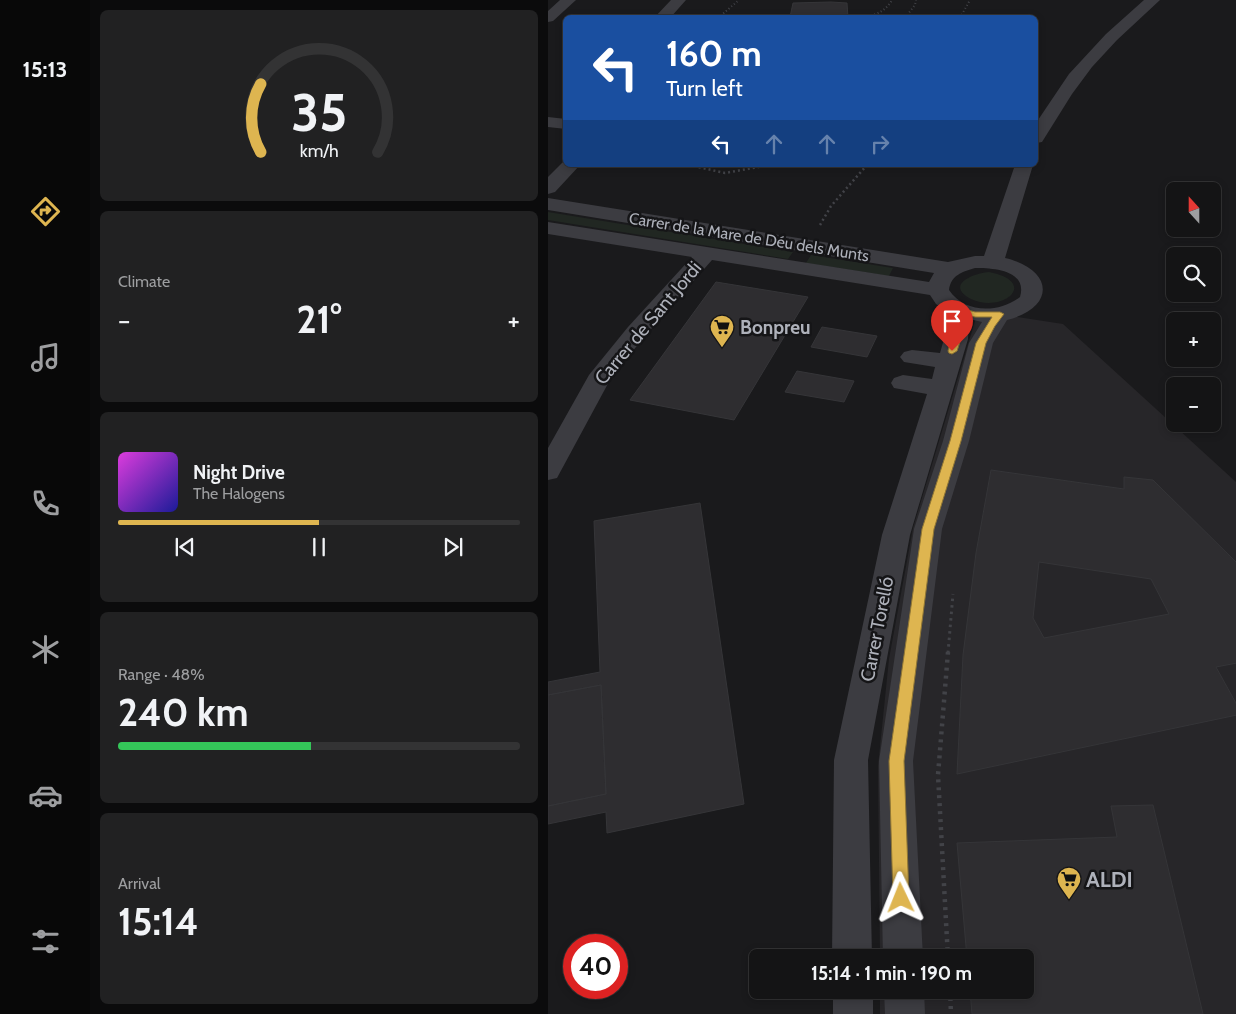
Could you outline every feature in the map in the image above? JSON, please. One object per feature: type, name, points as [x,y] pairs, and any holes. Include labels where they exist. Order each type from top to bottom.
[{"type":"street","points":[[548,18],[569,0]]},
{"type":"street","points":[[664,15],[679,0]]},
{"type":"street","points":[[1038,135],[1065,90],[1082,68],[1110,38],[1153,0]]},
{"type":"street","points":[[548,122],[563,124]]},
{"type":"street","points":[[548,188],[569,167]]},
{"type":"street","points":[[993,262],[1023,167]]},
{"type":"street","name":"Carrer de la Mare de Déu dels Munts","points":[[548,204],[950,269]]},
{"type":"street","name":"Carrer de la Mare de Déu dels Munts","points":[[548,228],[706,254],[948,300]]},
{"type":"street","name":"Carrer de Sant Jordi","points":[[548,471],[601,375],[636,332],[706,254]]},
{"type":"street","points":[[993,262],[1019,271],[1026,276],[1032,286],[1031,296],[1024,305],[1011,312],[975,314],[948,300],[940,279],[950,269],[970,263],[993,262]]},
{"type":"street","name":"Carrer Torelló","points":[[852,949],[851,760],[896,536],[956,339],[948,300]]},
{"type":"street","name":"Carrer Torelló","points":[[903,949],[896,761],[928,529],[956,441],[981,343],[1000,314]]},
{"type":"street","points":[[912,357],[945,376]]},
{"type":"street","points":[[903,383],[945,376]]},
{"type":"street","points":[[852,999],[853,1014]]},
{"type":"street","points":[[904,999],[905,1014]]},
{"type":"path","points":[[722,15],[739,0]]},
{"type":"path","points":[[874,15],[889,6],[892,0]]},
{"type":"path","points":[[907,15],[915,5],[916,0]]},
{"type":"path","points":[[962,15],[970,0]]},
{"type":"path","points":[[698,167],[725,173],[759,167]]},
{"type":"path","points":[[816,231],[831,206],[866,167]]},
{"type":"path","points":[[948,949],[938,775],[953,593]]},
{"type":"path","points":[[950,999],[951,1014]]},
{"type":"shaded area","points":[[548,212],[793,252],[788,259],[548,220]]},
{"type":"shaded area","points":[[811,255],[893,268],[889,276],[806,263]]},
{"type":"shaded area","points":[[989,272],[1004,277],[1012,283],[1014,289],[1011,295],[1004,300],[994,303],[983,303],[963,294],[960,289],[964,281],[970,277]]},
{"type":"shaded area","points":[[978,311],[1063,324],[1166,418],[1166,432],[1181,432],[1236,482],[1236,1014],[880,1014],[880,999],[1034,999],[1034,949],[880,949],[878,766],[889,659],[913,528]]},
{"type":"building","points":[[793,3],[847,3],[848,15],[790,15]]},
{"type":"building","name":"Bonpreu","points":[[716,282],[808,297],[734,420],[630,400]]},
{"type":"building","points":[[822,327],[877,336],[867,357],[811,347]]},
{"type":"building","points":[[797,371],[854,381],[844,402],[785,392]]},
{"type":"building","points":[[991,470],[1124,489],[1124,477],[1153,480],[1237,563],[1237,663],[1216,667],[1237,705],[1237,715],[957,774],[963,655],[976,553]],"holes":[[[1039,562],[1151,579],[1169,614],[1044,638],[1033,618]]]},
{"type":"building","points":[[700,503],[744,804],[607,833],[606,812],[548,824],[548,806],[606,794],[601,685],[548,695],[548,682],[600,672],[594,521]]},
{"type":"building","points":[[601,685],[606,794],[548,806],[548,695]]},
{"type":"building","name":"ALDI","points":[[1153,805],[1203,1014],[972,1014],[971,999],[1034,999],[1034,949],[966,949],[957,843],[1117,837],[1111,806]]},
{"type":"place","name":"Bonpreu","points":[[722,348]]},
{"type":"place","name":"ALDI","points":[[1069,900]]},
{"type":"route","points":[[901,898],[896,761],[928,529],[956,441],[981,343],[1000,314],[975,314],[958,310],[956,339],[952,351]]}]
